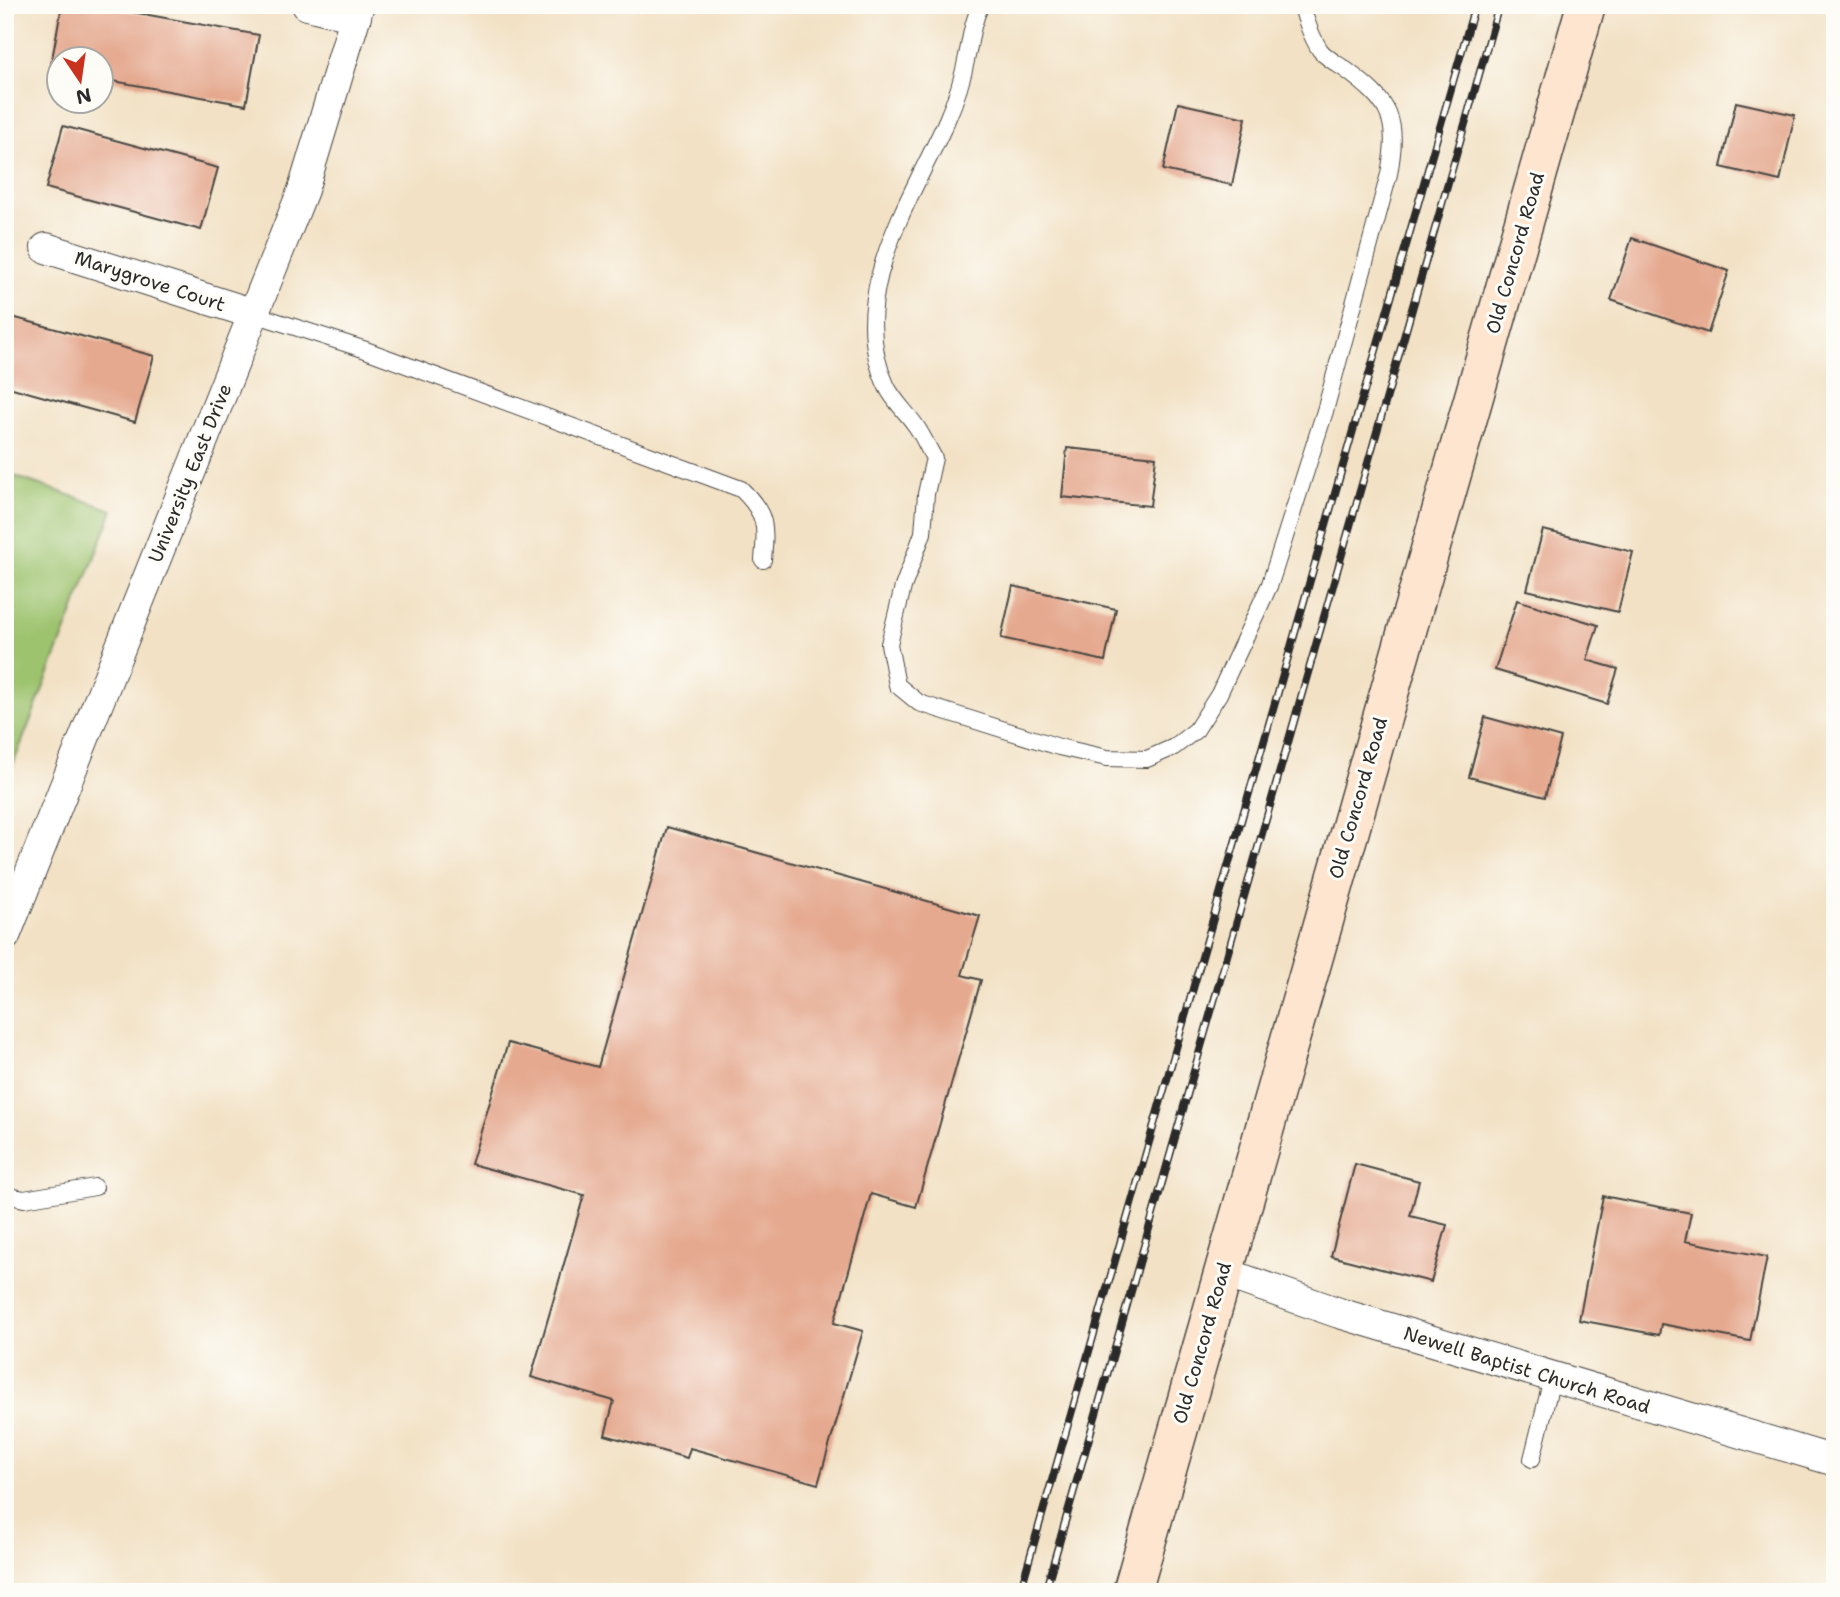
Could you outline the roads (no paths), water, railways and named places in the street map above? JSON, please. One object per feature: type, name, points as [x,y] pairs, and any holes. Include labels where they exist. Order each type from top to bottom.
[{"type":"street","points":[[307,5],[357,11]]},
{"type":"street","name":"Old Concord Road","points":[[1132,1592],[1586,5]]},
{"type":"street","name":"University East Drive","points":[[5,936],[303,190],[357,11]]},
{"type":"street","name":"Marygrove Court","points":[[46,248],[254,314]]},
{"type":"street","name":"Newell Baptist Church Road","points":[[1222,1272],[1339,1313],[1552,1379],[1835,1461]]},
{"type":"lane","points":[[981,5],[973,21],[967,57],[947,119],[886,250],[878,277],[874,337],[878,363],[887,389],[916,427],[934,458],[926,495],[923,533],[903,587],[889,644],[891,666],[897,685],[919,703],[1059,747],[1107,758],[1147,759],[1174,747],[1196,730],[1219,694],[1270,584],[1325,411],[1394,145],[1393,126],[1376,91],[1321,52],[1302,5]]},
{"type":"lane","points":[[254,314],[363,349],[741,489],[760,507],[766,532],[763,560]]},
{"type":"lane","points":[[5,1195],[24,1199],[95,1187]]},
{"type":"lane","points":[[1532,1459],[1552,1379]]},
{"type":"railway","points":[[1020,1592],[1475,5]]},
{"type":"railway","points":[[1045,1592],[1499,5]]}]
